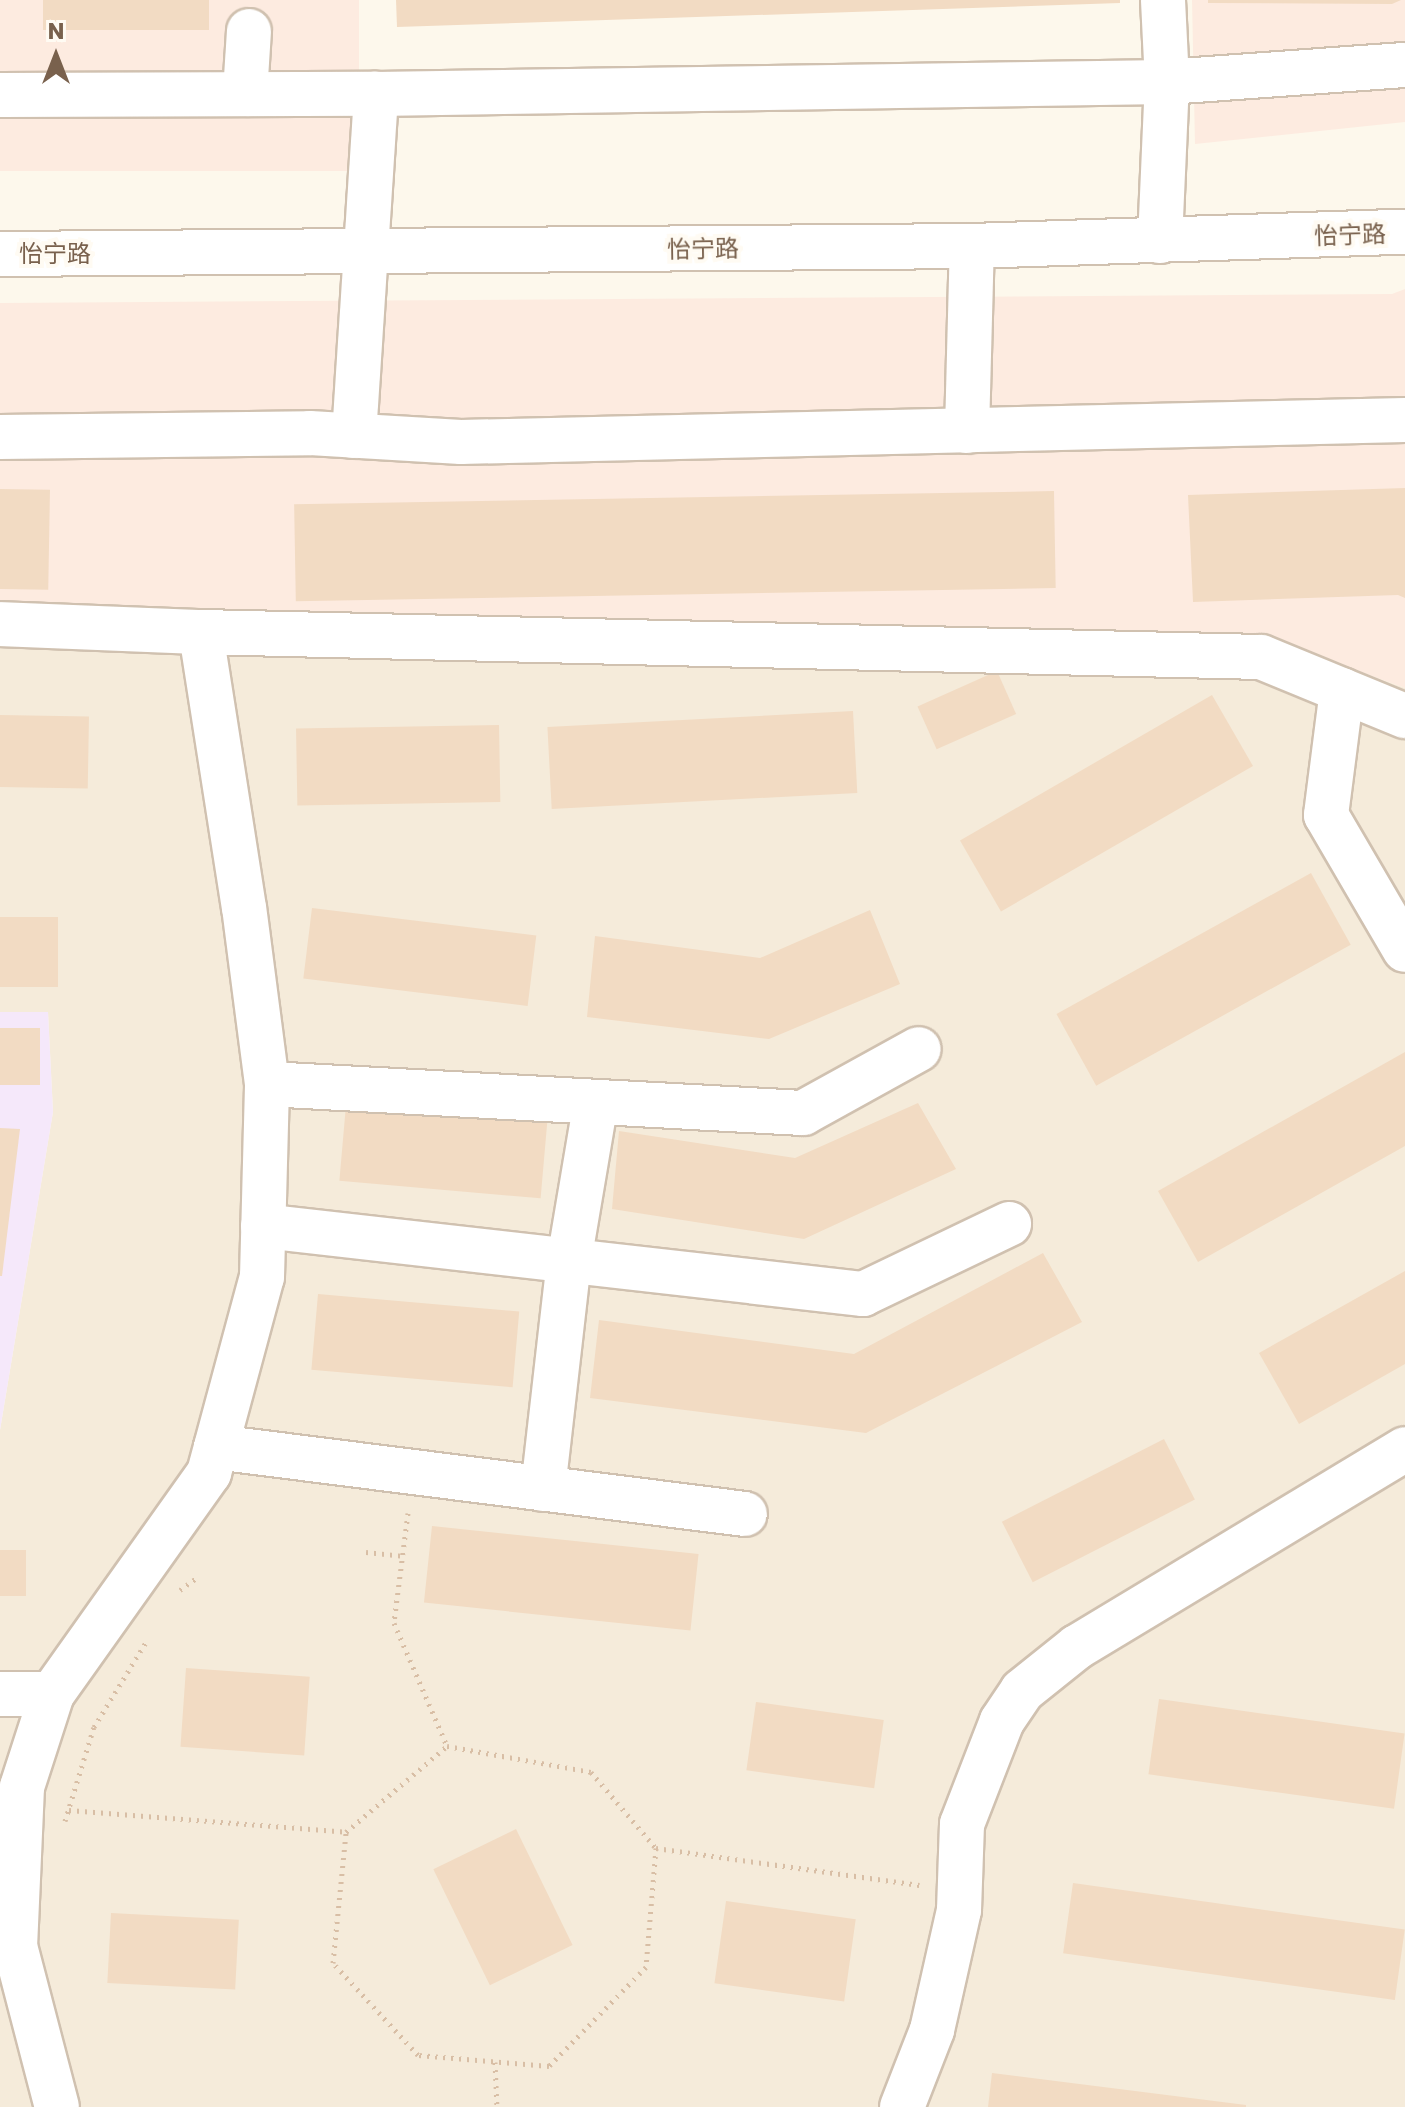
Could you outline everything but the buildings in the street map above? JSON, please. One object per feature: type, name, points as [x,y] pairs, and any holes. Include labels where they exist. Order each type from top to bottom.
[{"type":"street","points":[[1160,241],[1167,82],[1163,0]]},
{"type":"street","points":[[245,94],[249,31]]},
{"type":"street","points":[[0,95],[376,94],[1167,82],[1405,65]]},
{"type":"street","points":[[354,436],[376,94]]},
{"type":"street","name":"怡宁路","points":[[0,254],[972,246],[1405,232]]},
{"type":"street","points":[[967,431],[972,246]]},
{"type":"street","points":[[0,437],[310,433],[461,442],[1405,420]]},
{"type":"street","points":[[0,624],[201,632],[1261,657],[1405,716]]},
{"type":"street","points":[[57,2107],[15,1946],[22,1787],[52,1694],[209,1473],[262,1277],[267,1084],[244,908],[201,632]]},
{"type":"street","points":[[1342,690],[1326,815],[1405,950]]},
{"type":"street","points":[[267,1084],[803,1113],[919,1049]]},
{"type":"street","points":[[543,1489],[569,1261],[596,1102]]},
{"type":"street","points":[[263,1226],[863,1294],[1009,1224]]},
{"type":"street","points":[[216,1447],[745,1514]]},
{"type":"street","points":[[902,2107],[932,2030],[959,1910],[962,1824],[1002,1721],[1022,1691],[1077,1647],[1405,1449]]},
{"type":"street","points":[[0,1694],[52,1694]]},
{"type":"path","points":[[412,1472],[394,1623],[447,1746]]},
{"type":"path","points":[[366,1552],[403,1556]]},
{"type":"path","points":[[175,1594],[198,1577]]},
{"type":"path","points":[[64,1824],[94,1727],[150,1634]]},
{"type":"path","points":[[447,1746],[346,1832],[333,1963],[418,2055],[549,2066],[646,1967],[656,1848]]},
{"type":"path","points":[[447,1746],[591,1772],[656,1848],[925,1885]]},
{"type":"path","points":[[69,1810],[346,1832]]},
{"type":"path","points":[[495,2062],[497,2107]]},
{"type":"shaded area","points":[[0,0],[359,0],[359,171],[0,171]]},
{"type":"shaded area","points":[[1192,0],[1405,0],[1405,122],[1195,144]]},
{"type":"shaded area","points":[[1405,289],[1405,688],[1274,641],[0,622],[0,303],[1392,294]]},
{"type":"shaded area","points":[[0,622],[1275,641],[1405,688],[1405,2107],[0,2107],[0,1430],[53,1112],[48,1012],[0,1012]]},
{"type":"shaded area","points":[[0,1012],[48,1012],[53,1112],[0,1430]]}]
